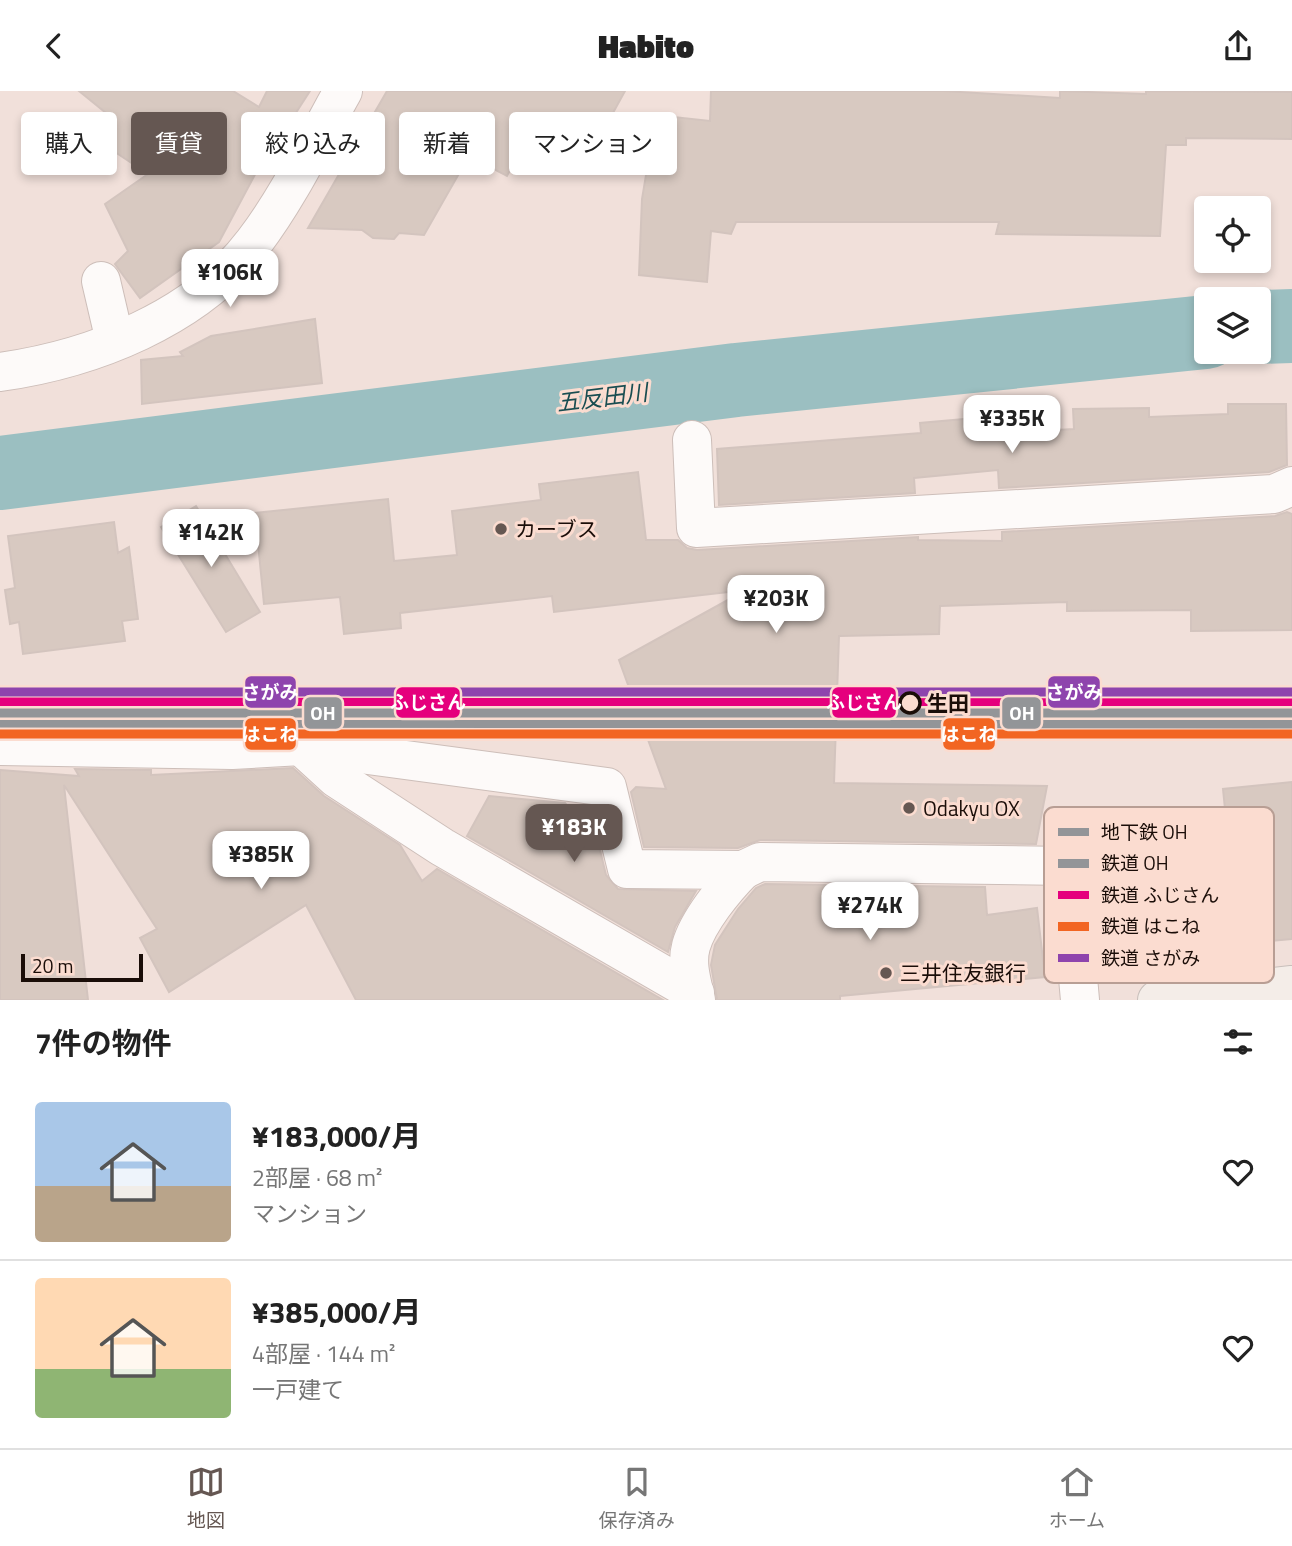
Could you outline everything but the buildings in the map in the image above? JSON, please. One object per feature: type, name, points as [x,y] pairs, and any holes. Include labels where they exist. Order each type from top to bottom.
[{"type":"main road","points":[[1157,1000],[1292,985]]},
{"type":"street","points":[[0,372],[45,366],[115,341],[165,318],[215,283],[254,243],[343,91]]},
{"type":"street","points":[[101,281],[115,341]]},
{"type":"street","points":[[692,440],[696,528],[1275,494],[1292,486]]},
{"type":"street","points":[[0,746],[218,750],[301,746],[607,787],[627,869],[743,870]]},
{"type":"street","points":[[301,746],[336,778],[442,846],[695,997]]},
{"type":"street","points":[[695,997],[689,966],[691,945],[722,892],[743,870],[760,862],[1044,866]]},
{"type":"waterway","name":"五反田川","points":[[1271,327],[1292,326]]},
{"type":"waterway","name":"五反田川","points":[[0,473],[736,380],[1194,333]]},
{"type":"metro line","name":"OH","points":[[0,713],[1292,713]]},
{"type":"rail line","name":"さがみ","points":[[0,692],[1292,692]]},
{"type":"rail line","name":"ふじさん","points":[[0,702],[1292,703]]},
{"type":"rail line","name":"OH","points":[[0,723],[1292,724]]},
{"type":"rail line","name":"はこね","points":[[0,734],[1292,734]]},
{"type":"place","name":"カーブス","points":[[501,529]]},
{"type":"place","name":"生田","points":[[910,703]]},
{"type":"place","name":"Odakyu OX","points":[[909,808]]},
{"type":"place","name":"三井住友銀行","points":[[886,973]]}]
